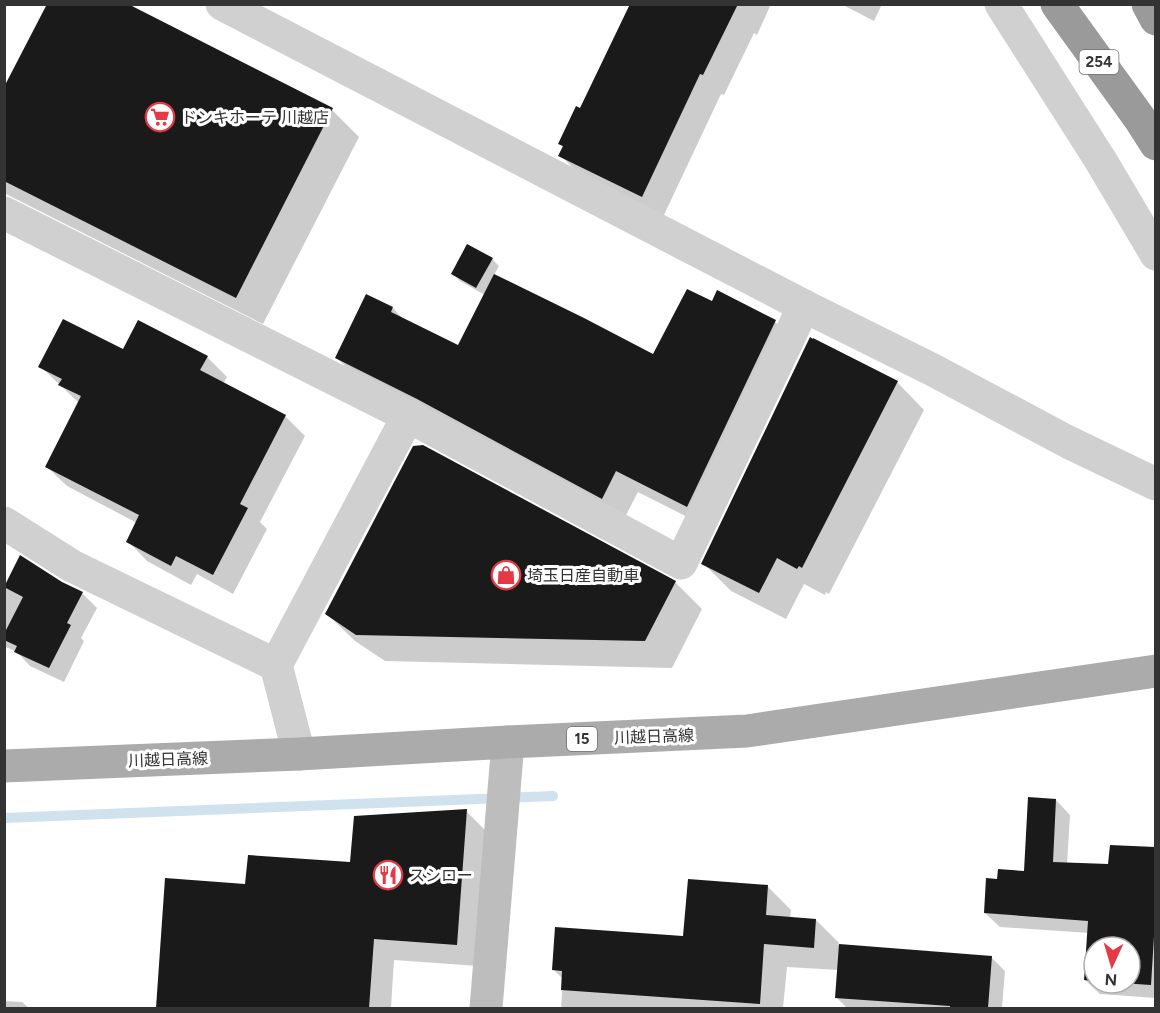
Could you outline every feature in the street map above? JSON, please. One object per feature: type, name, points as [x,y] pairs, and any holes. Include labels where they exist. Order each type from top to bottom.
[{"type":"highway","name":"254","points":[[1057,4],[1148,131]]},
{"type":"highway","name":"254","points":[[1078,4],[1148,131]]},
{"type":"highway","points":[[1148,4],[1155,14]]},
{"type":"highway","points":[[1148,4],[1155,19]]},
{"type":"main road","name":"川越日高線","points":[[4,766],[299,754],[747,731],[1155,671]]},
{"type":"street","points":[[222,4],[804,306],[933,370],[1068,442],[1155,484]]},
{"type":"street","points":[[1001,4],[1101,161],[1155,254]]},
{"type":"street","points":[[4,213],[408,416],[681,563],[804,306]]},
{"type":"street","points":[[299,754],[276,665],[408,416]]},
{"type":"street","points":[[4,523],[72,566],[276,665]]},
{"type":"street","points":[[486,1008],[508,742]]},
{"type":"building","points":[[47,4],[128,4],[333,108],[236,298],[4,181],[4,87]]},
{"type":"building","points":[[630,4],[738,4],[703,75],[700,74],[642,197],[558,156],[563,146],[558,144],[576,106],[580,108]]},
{"type":"building","points":[[467,244],[493,258],[476,288],[451,274]]},
{"type":"building","points":[[494,274],[653,354],[687,289],[712,301],[717,290],[776,320],[687,507],[616,471],[602,499],[417,399],[335,358],[366,294],[393,307],[391,312],[458,345]]},
{"type":"building","points":[[63,319],[123,349],[138,320],[208,356],[200,370],[286,415],[240,504],[248,508],[213,575],[176,556],[171,566],[126,542],[139,515],[45,467],[81,396],[58,385],[62,379],[38,367]]},
{"type":"building","points":[[810,337],[898,381],[802,568],[799,566],[797,569],[777,558],[759,593],[701,564]]},
{"type":"building","points":[[423,445],[676,581],[645,641],[356,635],[325,614],[413,446]]},
{"type":"building","points":[[20,555],[62,582],[83,592],[67,623],[71,625],[49,668],[14,652],[17,646],[4,640],[4,634],[23,597],[4,587]]},
{"type":"building","points":[[1028,797],[1056,799],[1053,862],[1108,864],[1110,845],[1155,847],[1155,920],[1151,985],[1142,984],[1142,935],[1087,935],[1088,921],[984,913],[986,878],[997,879],[998,869],[1024,871]]},
{"type":"building","points":[[467,809],[457,945],[374,939],[369,1008],[156,1008],[165,878],[245,884],[248,855],[350,862],[354,816]]},
{"type":"building","points":[[688,879],[768,885],[766,915],[816,919],[814,948],[764,944],[760,1004],[561,990],[562,971],[552,970],[555,927],[683,936]]},
{"type":"building","points":[[839,944],[992,956],[988,1008],[950,1008],[950,1006],[835,998]]},
{"type":"waterway","points":[[4,818],[553,796]]},
{"type":"place","name":"ドンキホーテ 川越店","points":[[160,117]]},
{"type":"place","name":"埼玉日産自動車","points":[[506,575]]},
{"type":"place","name":"スシロー","points":[[388,875]]}]
